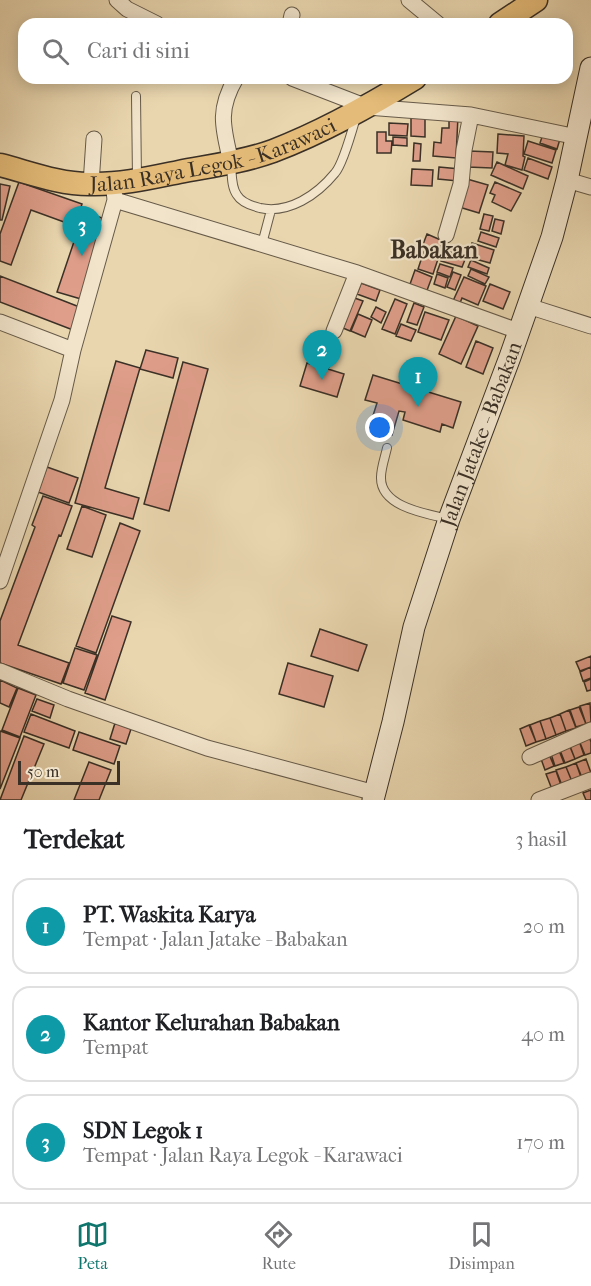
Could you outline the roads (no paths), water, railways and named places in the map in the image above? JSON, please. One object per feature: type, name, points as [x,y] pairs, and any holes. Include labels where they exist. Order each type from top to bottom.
[{"type":"main road","points":[[509,18],[536,0]]},
{"type":"main road","name":"Jalan Jatake - Babakan","points":[[374,797],[414,627],[449,519],[552,237],[577,137],[591,68]]},
{"type":"main road","name":"Jalan Raya Legok - Karawaci","points":[[0,165],[107,189],[271,152],[363,110],[405,84]]},
{"type":"street","points":[[409,0],[431,18]]},
{"type":"street","points":[[125,3],[148,18]]},
{"type":"street","points":[[231,162],[222,123],[225,99],[233,84]]},
{"type":"street","points":[[305,84],[363,110],[471,115],[577,137]]},
{"type":"street","points":[[446,235],[461,184],[464,150],[471,115]]},
{"type":"street","points":[[0,581],[6,541],[62,400],[73,350],[107,189],[94,139]]},
{"type":"street","points":[[567,180],[591,188]]},
{"type":"street","points":[[107,189],[262,243],[357,273],[518,331]]},
{"type":"street","points":[[334,331],[357,273]]},
{"type":"street","points":[[528,306],[591,326]]},
{"type":"street","points":[[0,322],[73,350]]},
{"type":"street","points":[[0,670],[68,699],[207,748],[374,797]]},
{"type":"street","points":[[530,757],[591,730]]},
{"type":"street","points":[[539,800],[591,780]]},
{"type":"lane","points":[[136,96],[137,181]]},
{"type":"lane","points":[[231,162],[233,188],[237,197],[252,206],[271,210],[294,205],[315,192],[337,171],[363,110]]},
{"type":"lane","points":[[262,243],[271,210]]},
{"type":"lane","points":[[387,448],[381,478],[384,492],[398,503],[449,519]]},
{"type":"place","name":"SDN Legok 1","points":[[82,256]]},
{"type":"place","name":"Kantor Kelurahan Babakan","points":[[322,380]]},
{"type":"place","name":"PT. Waskita Karya","points":[[418,407]]},
{"type":"district","name":"Babakan","points":[[434,250]]}]
